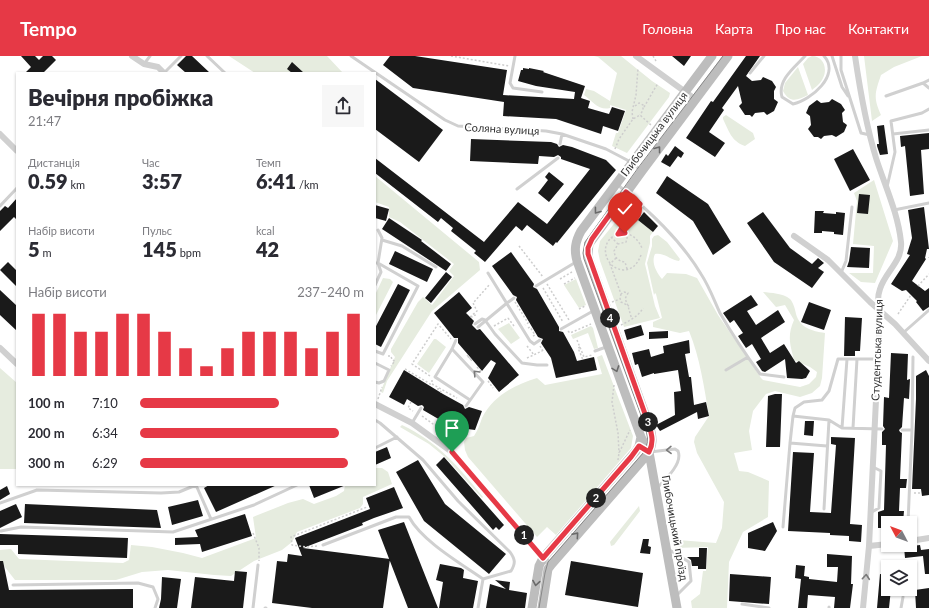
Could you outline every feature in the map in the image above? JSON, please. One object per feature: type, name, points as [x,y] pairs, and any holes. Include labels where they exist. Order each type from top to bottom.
[{"type":"main road","name":"Глибочицька вулиця","points":[[649,452],[641,436],[608,346],[591,308],[577,261],[575,248],[578,238],[712,56]]},
{"type":"main road","name":"Глибочицька вулиця","points":[[649,452],[653,442],[651,431],[588,254],[588,248],[592,239],[626,192],[728,56]]},
{"type":"main road","points":[[542,608],[548,569],[547,561],[639,446],[641,436]]},
{"type":"main road","points":[[532,608],[539,566],[547,561],[649,452],[639,446]]},
{"type":"main road","name":"Глибочицький проїзд","points":[[649,452],[677,608]]},
{"type":"street","points":[[132,56],[156,70]]},
{"type":"street","points":[[636,56],[695,100]]},
{"type":"street","name":"Студентська вулиця","points":[[855,56],[870,135],[894,210],[901,244],[900,256],[880,288],[880,316],[870,513],[863,608]]},
{"type":"street","points":[[2,138],[16,150]]},
{"type":"street","points":[[794,236],[828,260],[903,333],[929,361]]},
{"type":"street","points":[[0,348],[16,363]]},
{"type":"street","points":[[376,402],[412,423],[452,452],[547,561]]},
{"type":"street","points":[[917,539],[929,538]]},
{"type":"street","points":[[868,546],[881,545]]},
{"type":"lane","points":[[144,64],[150,56]]},
{"type":"lane","points":[[165,72],[181,56]]},
{"type":"lane","points":[[207,56],[224,72]]},
{"type":"lane","name":"Соляна вулиця","points":[[351,56],[374,72]]},
{"type":"lane","points":[[515,56],[510,83],[513,88],[542,92]]},
{"type":"lane","points":[[750,73],[764,56]]},
{"type":"lane","points":[[805,56],[782,82],[780,92],[782,97],[794,104],[812,95],[824,83],[829,73],[827,59],[824,56]]},
{"type":"lane","points":[[832,56],[842,88],[851,101]]},
{"type":"lane","points":[[841,56],[841,70],[861,133],[870,135]]},
{"type":"lane","name":"Соляна вулиця","points":[[376,73],[445,120],[458,126],[546,131],[562,134],[594,144],[642,171]]},
{"type":"lane","points":[[886,96],[923,84],[929,80]]},
{"type":"lane","points":[[923,84],[929,88]]},
{"type":"lane","points":[[887,189],[895,152],[891,121],[922,113],[929,109]]},
{"type":"lane","points":[[893,134],[929,130]]},
{"type":"lane","points":[[560,144],[562,134]]},
{"type":"lane","points":[[517,189],[558,158]]},
{"type":"lane","points":[[617,184],[676,239],[701,274],[721,314],[760,374],[784,376]]},
{"type":"lane","points":[[0,206],[16,189]]},
{"type":"lane","points":[[894,210],[929,203]]},
{"type":"lane","points":[[841,273],[846,261],[852,207]]},
{"type":"lane","points":[[376,283],[381,272],[376,263],[382,240],[378,230]]},
{"type":"lane","points":[[382,240],[402,246],[436,267]]},
{"type":"lane","points":[[536,286],[577,261]]},
{"type":"lane","points":[[376,263],[418,286],[383,354],[376,351]]},
{"type":"lane","points":[[488,273],[532,344],[539,341]]},
{"type":"lane","points":[[478,327],[514,299]]},
{"type":"lane","points":[[561,329],[591,308]]},
{"type":"lane","points":[[903,333],[929,310]]},
{"type":"lane","points":[[475,324],[482,319],[486,320]]},
{"type":"lane","points":[[486,320],[490,328],[522,363],[537,366],[547,365]]},
{"type":"lane","points":[[454,340],[452,349],[435,377],[470,400]]},
{"type":"lane","points":[[594,353],[608,346]]},
{"type":"lane","points":[[452,349],[483,382],[466,406]]},
{"type":"lane","points":[[726,370],[748,357]]},
{"type":"lane","points":[[908,516],[913,357]]},
{"type":"lane","points":[[784,528],[790,443],[795,408],[804,402],[822,400],[829,391],[838,359],[878,359]]},
{"type":"lane","points":[[842,428],[847,359]]},
{"type":"lane","points":[[853,428],[857,359]]},
{"type":"lane","points":[[376,363],[389,370],[384,381],[379,383],[376,382]]},
{"type":"lane","points":[[412,423],[421,408]]},
{"type":"lane","points":[[793,416],[829,420],[842,428],[882,429]]},
{"type":"lane","points":[[824,509],[829,420]]},
{"type":"lane","points":[[376,421],[423,460],[458,501],[510,552],[514,559],[515,565],[511,571],[483,579]]},
{"type":"lane","points":[[452,452],[457,428]]},
{"type":"lane","points":[[902,430],[912,430]]},
{"type":"lane","points":[[376,448],[397,437]]},
{"type":"lane","points":[[790,443],[827,446]]},
{"type":"lane","points":[[649,452],[675,449],[679,454],[678,463],[655,490]]},
{"type":"lane","points":[[870,513],[879,508],[881,471],[872,466]]},
{"type":"lane","points":[[0,503],[37,490],[161,493],[179,492],[194,486]]},
{"type":"lane","points":[[196,486],[211,519]]},
{"type":"lane","points":[[1,531],[21,526],[173,532],[254,505],[295,486]]},
{"type":"lane","points":[[323,545],[396,517],[409,517],[414,527],[483,579]]},
{"type":"lane","points":[[665,547],[689,562],[691,581],[675,597]]},
{"type":"lane","points":[[253,608],[258,565]]},
{"type":"lane","points":[[478,608],[483,579]]},
{"type":"lane","points":[[13,585],[138,583],[153,587],[158,599],[155,608]]},
{"type":"lane","points":[[901,608],[903,597]]},
{"type":"lane","points":[[742,604],[769,608]]},
{"type":"path","points":[[451,56],[513,66]]},
{"type":"path","points":[[654,56],[656,61]]},
{"type":"path","points":[[633,119],[632,112],[634,108],[638,68]]},
{"type":"path","points":[[614,150],[619,139],[633,119],[640,115],[658,83]]},
{"type":"path","points":[[634,108],[639,104],[644,107]]},
{"type":"path","points":[[640,115],[653,126]]},
{"type":"path","points":[[618,234],[631,213],[640,204]]},
{"type":"path","points":[[630,306],[623,304],[620,299],[621,294],[605,250],[607,243],[612,237],[618,234],[628,234],[638,240],[642,248]]},
{"type":"path","points":[[627,269],[625,262],[616,258],[614,251],[618,244],[626,242],[628,234]]},
{"type":"path","points":[[612,237],[618,244]]},
{"type":"path","points":[[519,246],[545,281],[570,321]]},
{"type":"path","points":[[610,264],[618,269],[632,268],[638,263],[641,256]]},
{"type":"path","points":[[610,264],[616,258]]},
{"type":"path","points":[[560,279],[574,271]]},
{"type":"path","points":[[918,286],[929,274]]},
{"type":"path","points":[[564,284],[576,278]]},
{"type":"path","points":[[474,317],[476,316],[475,315],[472,318],[470,317],[477,311],[473,303],[491,283]]},
{"type":"path","points":[[540,284],[570,333],[593,323]]},
{"type":"path","points":[[621,294],[624,292],[628,293],[625,299],[630,306],[630,314],[632,319]]},
{"type":"path","points":[[548,296],[553,293]]},
{"type":"path","points":[[898,314],[911,295]]},
{"type":"path","points":[[514,299],[528,323],[525,325]]},
{"type":"path","points":[[614,301],[620,299]]},
{"type":"path","points":[[553,304],[558,302]]},
{"type":"path","points":[[579,309],[591,308]]},
{"type":"path","points":[[619,325],[632,319],[640,313],[643,308]]},
{"type":"path","points":[[558,313],[563,310]]},
{"type":"path","points":[[490,328],[503,320]]},
{"type":"path","points":[[430,376],[412,364],[438,324],[454,340]]},
{"type":"path","points":[[527,329],[530,327],[533,330],[535,334],[532,337]]},
{"type":"path","points":[[576,340],[584,357],[594,353]]},
{"type":"path","points":[[539,341],[544,353]]},
{"type":"path","points":[[525,343],[534,355]]},
{"type":"path","points":[[580,347],[578,348],[583,360]]},
{"type":"path","points":[[524,360],[542,351]]},
{"type":"path","points":[[467,355],[472,361],[468,356],[471,362]]},
{"type":"path","points":[[392,356],[392,360],[395,361]]},
{"type":"path","points":[[405,369],[432,384]]},
{"type":"path","points":[[376,402],[384,381]]},
{"type":"path","points":[[614,382],[612,402],[618,433],[618,460]]},
{"type":"path","points":[[435,386],[444,393],[459,400]]},
{"type":"path","points":[[408,408],[411,402]]},
{"type":"path","points":[[418,414],[433,424],[454,432]]},
{"type":"path","points":[[619,453],[631,427]]},
{"type":"path","points":[[323,545],[306,547],[292,545],[291,537],[367,507]]},
{"type":"path","points":[[253,533],[259,548],[258,565]]},
{"type":"shaded area","points":[[229,56],[327,56],[342,72],[253,72]]},
{"type":"shaded area","points":[[594,56],[621,56],[652,81],[670,93],[669,97],[627,153],[612,146],[626,110],[610,105],[610,108],[606,109],[599,107],[584,95],[586,89],[594,91],[610,101],[617,73],[598,57]]},
{"type":"shaded area","points":[[812,56],[822,60],[825,70],[821,82],[812,90],[803,64]]},
{"type":"shaded area","points":[[864,56],[922,56],[894,67],[881,75],[877,86],[876,99],[881,115],[872,121]]},
{"type":"shaded area","points":[[798,67],[808,95],[794,100],[788,98],[783,91],[785,83]]},
{"type":"shaded area","points":[[726,115],[753,133],[755,139],[745,146],[736,141],[731,135],[723,119]]},
{"type":"shaded area","points":[[376,177],[479,262],[480,270],[432,311],[387,381],[383,393],[381,392],[382,388],[395,357],[391,352],[391,349],[418,302],[423,297],[432,305],[454,276],[449,271],[454,264],[400,222],[389,217],[389,207],[376,202]]},
{"type":"shaded area","points":[[874,180],[893,241],[875,283],[861,282],[849,273],[873,273],[874,246],[853,244],[857,201],[854,193]]},
{"type":"shaded area","points":[[626,209],[653,232],[650,236],[650,243],[645,264],[655,306],[660,318],[624,327],[600,261],[598,251],[600,241]]},
{"type":"shaded area","points":[[658,235],[667,242],[680,259],[679,261],[661,254],[655,254],[654,264],[662,279],[667,273],[686,274],[697,278],[718,315],[763,380],[800,387],[809,384],[816,377],[817,372],[794,360],[790,345],[790,331],[794,320],[785,305],[776,307],[763,292],[787,297],[794,306],[800,323],[811,330],[825,333],[822,378],[820,386],[812,393],[800,397],[775,391],[766,394],[753,411],[749,431],[752,450],[734,453],[739,471],[748,472],[769,481],[768,517],[743,532],[729,562],[727,608],[692,608],[691,601],[700,594],[703,571],[706,571],[708,547],[675,548],[663,489],[666,485],[678,540],[716,543],[722,528],[724,502],[697,453],[694,442],[695,437],[709,416],[696,352],[689,331],[680,333],[653,327],[653,322],[662,318],[655,293],[654,295],[647,263],[652,246],[652,239],[654,236]]},
{"type":"shaded area","points":[[383,278],[390,279],[393,282],[376,315],[376,293]]},
{"type":"shaded area","points":[[576,279],[586,305],[579,308],[564,285]]},
{"type":"shaded area","points":[[509,323],[520,338],[511,344],[498,329]]},
{"type":"shaded area","points":[[591,326],[593,328],[598,348],[594,349],[588,333],[573,339],[571,335]]},
{"type":"shaded area","points":[[434,339],[446,347],[429,373],[417,364]]},
{"type":"shaded area","points":[[602,355],[633,436],[631,448],[556,535],[547,527],[537,537],[468,457],[464,442],[466,438],[474,436],[487,410],[492,403],[505,392],[520,384],[537,378],[545,385],[602,374],[597,357]]},
{"type":"shaded area","points":[[0,368],[16,382],[16,469],[0,469]]},
{"type":"shaded area","points":[[402,425],[437,447],[465,475],[483,497],[482,498],[445,457],[429,444],[400,427]]},
{"type":"shaded area","points":[[376,468],[382,468],[388,472],[392,484],[363,497],[363,504],[360,508],[297,532],[292,542],[282,550],[254,561],[231,576],[168,570],[142,572],[116,580],[15,580],[0,562],[0,550],[11,549],[19,559],[123,563],[129,560],[131,545],[152,547],[202,558],[256,538],[253,517],[288,503],[303,499],[314,504],[336,496],[344,491],[345,486],[376,486]]},
{"type":"shaded area","points":[[639,506],[640,511],[614,545],[611,546],[610,542]]},
{"type":"building","points":[[21,56],[35,56],[39,60],[43,56],[52,56],[56,60],[44,72],[26,72],[31,67]]},
{"type":"building","points":[[186,56],[192,56],[209,72],[185,72],[177,65]]},
{"type":"building","points":[[390,56],[415,56],[507,70],[503,95],[574,99],[575,92],[536,86],[518,81],[523,68],[544,71],[543,72],[585,86],[581,98],[590,101],[588,108],[609,114],[612,107],[625,111],[618,131],[603,126],[601,134],[556,119],[503,116],[504,102],[413,88],[383,65]]},
{"type":"building","points":[[672,56],[691,56],[684,66]]},
{"type":"building","points":[[746,56],[760,56],[746,76],[752,81],[761,80],[763,77],[772,81],[776,87],[774,91],[774,99],[778,102],[774,111],[767,115],[764,112],[755,113],[752,117],[750,115],[745,115],[739,106],[742,103],[738,86],[722,108],[724,110],[709,132],[725,143],[715,157],[686,138],[711,101],[713,102]]},
{"type":"building","points":[[292,62],[303,72],[291,72],[287,69]]},
{"type":"building","points":[[376,80],[443,130],[419,162],[376,130]]},
{"type":"building","points":[[832,99],[841,104],[845,110],[842,113],[843,122],[847,125],[844,132],[836,137],[832,135],[824,136],[821,139],[814,137],[808,129],[811,125],[810,116],[806,113],[809,106],[817,100],[821,103],[829,102]]},
{"type":"building","points":[[884,125],[888,154],[880,155],[877,146],[877,144],[879,144],[877,126]]},
{"type":"building","points":[[929,133],[929,149],[921,150],[924,194],[910,196],[905,146],[901,147],[900,136]]},
{"type":"building","points":[[471,139],[551,142],[557,144],[559,147],[563,145],[572,147],[606,160],[616,170],[553,246],[527,225],[522,231],[516,226],[485,262],[474,253],[476,251],[451,231],[453,228],[441,218],[438,222],[376,174],[376,159],[484,242],[518,202],[547,224],[590,169],[561,159],[558,155],[554,157],[539,156],[538,164],[470,161]]},
{"type":"building","points":[[675,146],[684,153],[681,158],[678,156],[670,167],[661,162],[666,154],[668,156]]},
{"type":"building","points":[[853,149],[870,180],[850,191],[834,159]]},
{"type":"building","points":[[549,172],[564,184],[549,202],[538,193],[548,180],[545,177]]},
{"type":"building","points":[[667,176],[708,204],[731,242],[713,255],[693,221],[656,193]]},
{"type":"building","points":[[859,194],[870,195],[868,214],[857,213]]},
{"type":"building","points":[[16,199],[16,219],[14,217],[0,231],[0,211],[5,206],[8,208]]},
{"type":"building","points":[[376,205],[389,209],[386,221],[376,218]]},
{"type":"building","points":[[924,207],[929,249],[927,249],[926,259],[912,281],[925,291],[929,288],[929,307],[923,311],[916,302],[917,301],[906,290],[902,291],[891,284],[910,255],[907,254],[912,238],[908,210]]},
{"type":"building","points":[[815,211],[824,211],[823,213],[836,214],[836,212],[845,213],[843,235],[834,234],[834,232],[822,231],[822,233],[814,233]]},
{"type":"building","points":[[644,212],[658,226],[653,232],[638,220]]},
{"type":"building","points":[[763,212],[790,248],[812,264],[818,258],[824,263],[818,268],[824,272],[812,288],[774,262],[747,223]]},
{"type":"building","points":[[389,218],[422,240],[421,241],[451,264],[446,271],[382,229]]},
{"type":"building","points":[[851,247],[870,248],[869,268],[847,267]]},
{"type":"building","points":[[395,251],[433,269],[427,282],[389,264]]},
{"type":"building","points":[[511,252],[534,284],[533,287],[537,289],[559,327],[559,331],[563,332],[574,352],[577,361],[594,357],[597,370],[556,378],[551,358],[541,343],[543,339],[538,337],[516,300],[517,297],[513,295],[492,266]]},
{"type":"building","points":[[8,262],[16,270],[16,286],[0,270]]},
{"type":"building","points":[[446,272],[452,277],[431,303],[425,298]]},
{"type":"building","points":[[398,284],[410,290],[381,347],[376,344],[376,326]]},
{"type":"building","points":[[0,290],[16,305],[16,330],[0,315]]},
{"type":"building","points":[[459,292],[472,308],[466,313],[474,321],[472,325],[477,330],[480,329],[519,375],[499,392],[488,378],[496,363],[491,360],[482,371],[458,343],[458,338],[454,338],[434,313]]},
{"type":"building","points":[[751,295],[758,305],[747,311],[756,325],[778,310],[785,322],[761,338],[770,353],[784,344],[796,363],[799,361],[810,371],[806,378],[787,378],[785,359],[765,372],[762,371],[756,362],[761,359],[752,344],[746,348],[738,336],[743,333],[734,320],[730,323],[723,313]]},
{"type":"building","points":[[809,302],[831,310],[824,330],[801,322]]},
{"type":"building","points":[[845,317],[862,318],[860,351],[855,351],[855,356],[844,356]]},
{"type":"building","points":[[641,325],[644,335],[627,340],[624,330]]},
{"type":"building","points":[[668,331],[668,338],[649,339],[649,332]]},
{"type":"building","points":[[689,340],[690,353],[685,354],[689,377],[691,377],[694,405],[706,402],[709,416],[698,419],[697,412],[660,431],[656,425],[675,415],[674,392],[681,391],[678,370],[654,373],[642,377],[638,364],[635,365],[632,353],[649,349],[651,357],[664,353],[663,346]]},
{"type":"building","points":[[891,353],[908,354],[907,380],[910,379],[909,399],[904,398],[902,427],[899,430],[902,433],[900,479],[907,479],[906,488],[900,488],[899,511],[904,511],[904,516],[881,516],[881,528],[878,528],[878,512],[884,510],[886,445],[882,445],[882,432],[885,429],[883,426],[884,397],[889,398]]},
{"type":"building","points":[[404,370],[463,405],[465,409],[469,407],[482,411],[475,430],[460,428],[458,425],[454,427],[423,410],[424,407],[422,405],[418,406],[407,399],[404,405],[389,397]]},
{"type":"building","points":[[926,370],[929,376],[929,495],[922,496],[921,489],[912,489],[916,376]]},
{"type":"building","points":[[782,394],[780,447],[766,447],[768,396]]},
{"type":"building","points":[[805,421],[814,421],[813,436],[804,435]]},
{"type":"building","points":[[831,437],[855,438],[850,524],[862,525],[861,542],[849,541],[849,536],[830,535],[830,533],[788,531],[793,452],[814,453],[810,512],[831,513],[836,445],[831,444]]},
{"type":"building","points":[[387,447],[391,458],[376,465],[376,452]]},
{"type":"building","points":[[444,457],[504,525],[499,530],[496,527],[493,530],[436,465]]},
{"type":"building","points":[[418,460],[445,504],[506,554],[489,574],[424,521],[396,472]]},
{"type":"building","points":[[7,486],[10,494],[0,500],[0,490]]},
{"type":"building","points":[[207,486],[275,486],[216,512],[204,488]]},
{"type":"building","points":[[309,486],[344,486],[314,498]]},
{"type":"building","points":[[394,487],[403,508],[374,518],[362,523],[363,525],[303,548],[390,559],[383,608],[312,608],[272,603],[277,561],[287,562],[288,554],[302,556],[295,538],[370,509],[366,498]]},
{"type":"building","points":[[198,500],[203,516],[172,525],[168,507]]},
{"type":"building","points":[[16,504],[22,517],[0,528],[0,511]]},
{"type":"building","points":[[25,504],[157,510],[161,528],[24,523]]},
{"type":"building","points":[[245,514],[252,536],[202,552],[200,544],[175,545],[175,538],[198,537],[195,530]]},
{"type":"building","points":[[404,522],[438,608],[408,608],[378,530]]},
{"type":"building","points":[[773,522],[777,531],[765,551],[748,548],[748,533]]},
{"type":"building","points":[[0,534],[128,538],[127,558],[18,554],[18,545],[0,545]]},
{"type":"building","points":[[643,539],[649,539],[648,546],[651,547],[650,554],[640,553]]},
{"type":"building","points":[[917,545],[920,545],[921,550],[929,549],[929,574],[925,574],[923,556],[905,558],[904,552],[917,552]]},
{"type":"building","points":[[699,548],[707,548],[706,569],[698,569],[698,566],[692,566],[691,560],[687,557],[699,557]]},
{"type":"building","points":[[827,554],[852,556],[851,584],[853,584],[850,608],[834,608],[835,597],[808,595],[807,608],[798,608],[801,579],[795,578],[796,565],[805,566],[804,576],[809,577],[809,579],[837,582],[838,567],[827,567]]},
{"type":"building","points":[[0,561],[3,561],[9,590],[133,589],[133,608],[0,608]]},
{"type":"building","points":[[571,561],[643,573],[638,607],[565,595]]},
{"type":"building","points":[[440,564],[461,568],[464,570],[463,578],[478,581],[473,608],[439,608],[443,582],[436,580]]},
{"type":"building","points":[[235,571],[247,572],[243,608],[191,608],[195,577],[234,581]]},
{"type":"building","points":[[730,574],[771,577],[769,604],[729,601]]},
{"type":"building","points":[[880,574],[881,596],[890,596],[889,608],[877,608]]},
{"type":"building","points":[[162,577],[181,579],[177,608],[159,608]]},
{"type":"building","points":[[495,580],[510,582],[509,590],[527,593],[525,608],[486,608],[490,584],[506,589]]},
{"type":"building","points":[[929,588],[929,608],[916,608],[915,596],[917,596],[917,590]]},
{"type":"tram line","points":[[539,608],[548,562],[644,452],[648,441],[646,429],[584,259],[583,253],[585,242],[638,168],[723,56]]},
{"type":"route","points":[[452,452],[543,558],[639,446],[649,452],[653,442],[653,436],[588,254],[589,244],[592,239],[626,192],[640,204],[631,213],[618,234],[625,233]]}]
